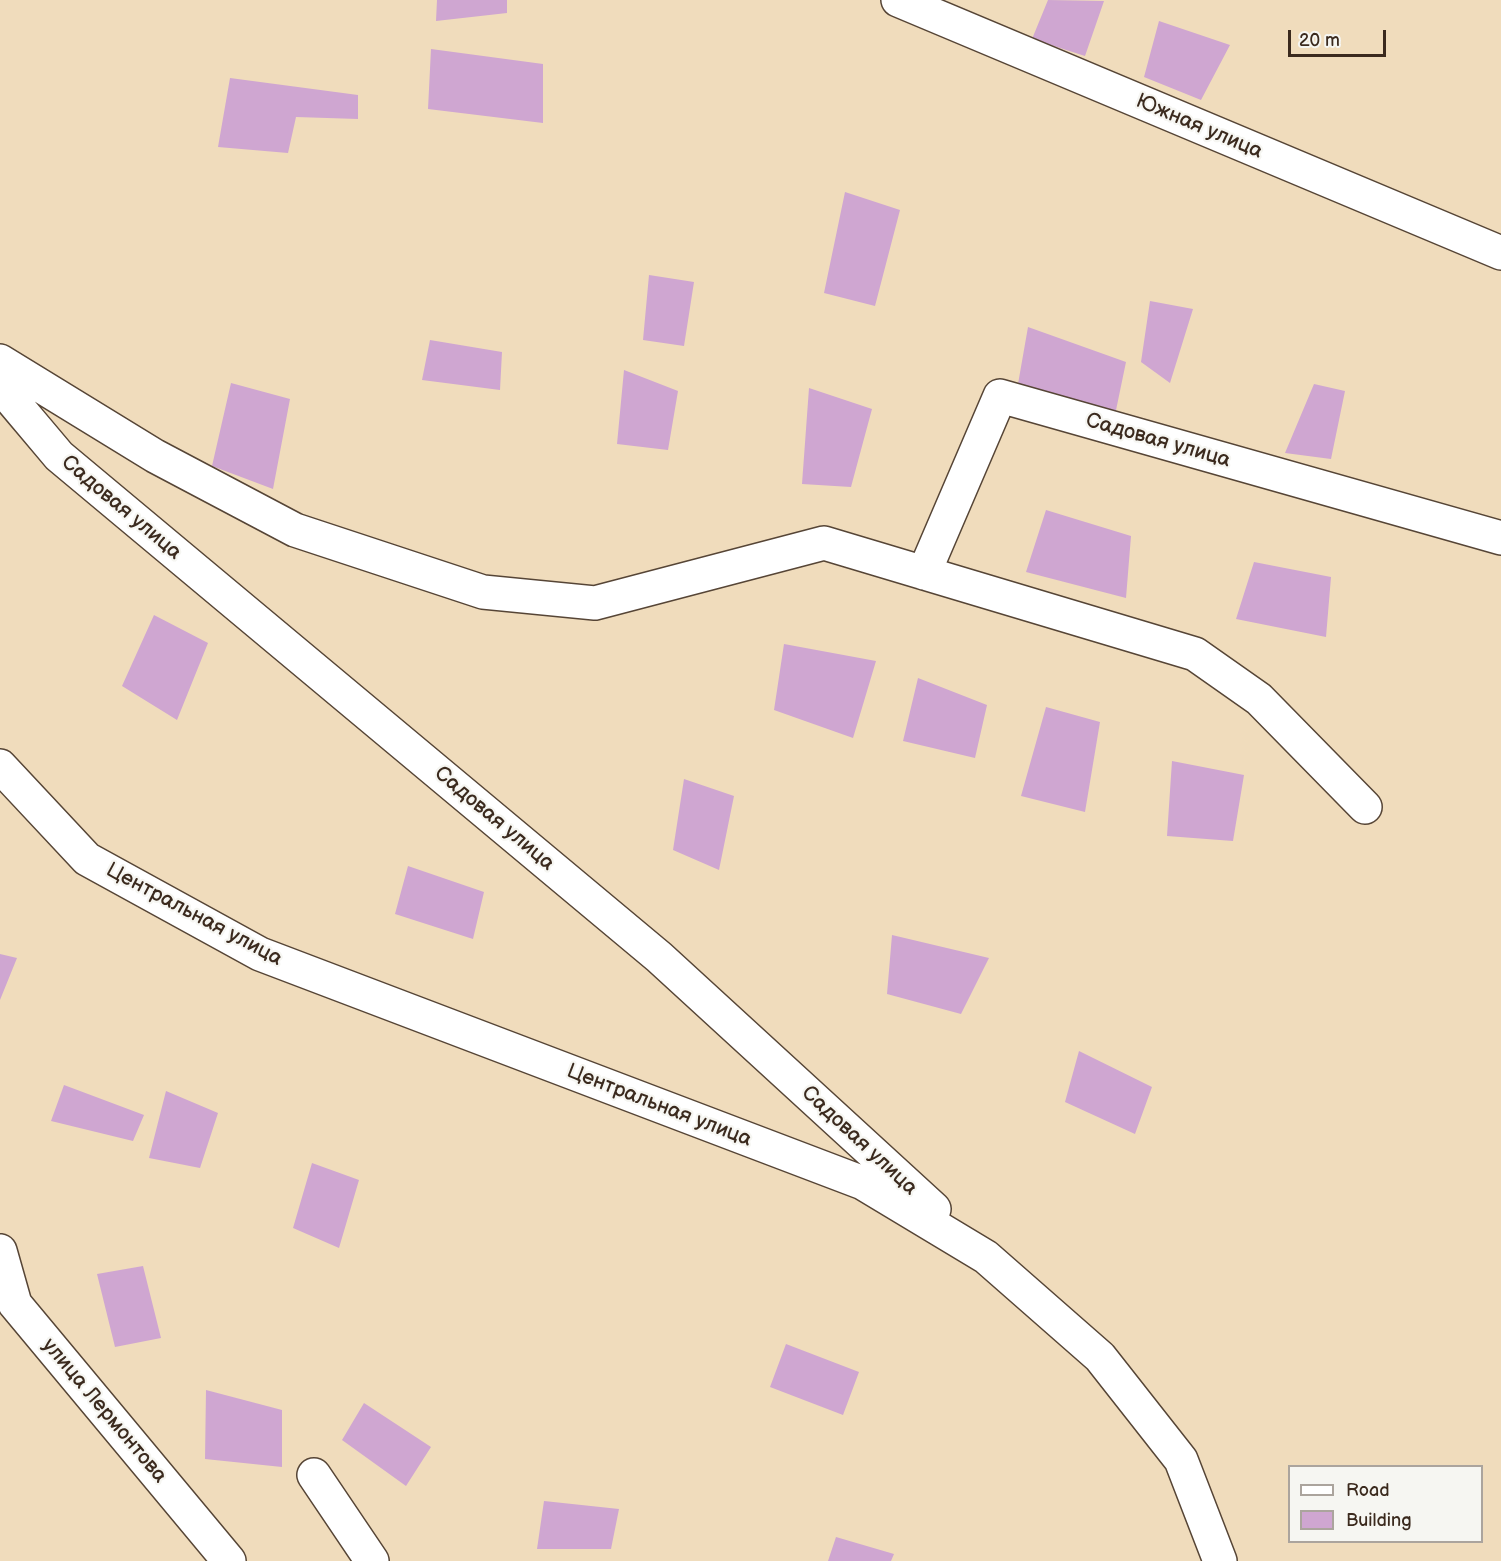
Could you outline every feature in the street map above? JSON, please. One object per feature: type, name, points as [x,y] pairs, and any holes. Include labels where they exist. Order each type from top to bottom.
[{"type":"street","name":"Южная улица","points":[[898,0],[1501,253]]},
{"type":"street","points":[[0,361],[155,456],[295,530],[483,592],[595,603],[824,543],[1195,654],[1259,699],[1365,807]]},
{"type":"street","name":"Садовая улица","points":[[0,386],[59,456],[659,957],[986,1257]]},
{"type":"street","name":"Садовая улица","points":[[924,573],[1000,396],[1501,538]]},
{"type":"street","name":"Центральная улица","points":[[0,766],[87,859],[260,954],[863,1183],[986,1257],[1100,1357],[1181,1460],[1220,1561]]},
{"type":"street","name":"улица Лермонтова","points":[[0,1251],[15,1304],[229,1561]]},
{"type":"street","points":[[314,1475],[372,1561]]},
{"type":"building","points":[[437,0],[507,0],[507,13],[436,21]]},
{"type":"building","points":[[1048,0],[1104,1],[1085,56],[1032,39]]},
{"type":"building","points":[[1159,21],[1230,45],[1201,100],[1144,77]]},
{"type":"building","points":[[431,49],[543,64],[543,123],[428,109]]},
{"type":"building","points":[[230,78],[358,95],[358,119],[296,117],[288,153],[218,147]]},
{"type":"building","points":[[845,192],[900,210],[875,306],[824,293]]},
{"type":"building","points":[[649,275],[694,282],[684,346],[643,340]]},
{"type":"building","points":[[1150,301],[1193,309],[1170,383],[1141,362]]},
{"type":"building","points":[[1028,327],[1126,362],[1115,415],[1018,384]]},
{"type":"building","points":[[430,340],[502,352],[500,390],[422,380]]},
{"type":"building","points":[[624,370],[678,391],[668,450],[617,444]]},
{"type":"building","points":[[231,383],[290,399],[273,489],[212,466]]},
{"type":"building","points":[[1314,384],[1345,391],[1331,459],[1285,453]]},
{"type":"building","points":[[809,388],[872,409],[851,487],[802,484]]},
{"type":"building","points":[[1046,510],[1131,536],[1126,598],[1026,572]]},
{"type":"building","points":[[1254,562],[1331,577],[1326,637],[1236,619]]},
{"type":"building","points":[[154,615],[208,643],[177,720],[122,686]]},
{"type":"building","points":[[784,644],[876,661],[853,738],[774,710]]},
{"type":"building","points":[[918,678],[987,705],[975,758],[903,741]]},
{"type":"building","points":[[1046,707],[1100,722],[1085,812],[1021,796]]},
{"type":"building","points":[[1172,761],[1244,775],[1233,841],[1167,836]]},
{"type":"building","points":[[684,779],[734,796],[719,870],[673,850]]},
{"type":"building","points":[[408,866],[484,892],[473,939],[395,914]]},
{"type":"building","points":[[892,935],[989,958],[961,1014],[887,994]]},
{"type":"building","points":[[0,954],[17,958],[0,1000]]},
{"type":"building","points":[[1079,1051],[1152,1087],[1135,1134],[1065,1102]]},
{"type":"building","points":[[64,1085],[144,1115],[133,1141],[51,1121]]},
{"type":"building","points":[[166,1091],[218,1113],[200,1168],[149,1158]]},
{"type":"building","points":[[312,1163],[359,1180],[339,1248],[293,1228]]},
{"type":"building","points":[[143,1266],[161,1338],[115,1347],[97,1274]]},
{"type":"building","points":[[786,1344],[859,1372],[843,1415],[770,1387]]},
{"type":"building","points":[[206,1390],[282,1410],[282,1467],[205,1459]]},
{"type":"building","points":[[364,1403],[431,1447],[406,1486],[342,1440]]},
{"type":"building","points":[[544,1501],[619,1509],[611,1549],[537,1549]]},
{"type":"building","points":[[836,1537],[894,1554],[891,1561],[828,1561]]}]
